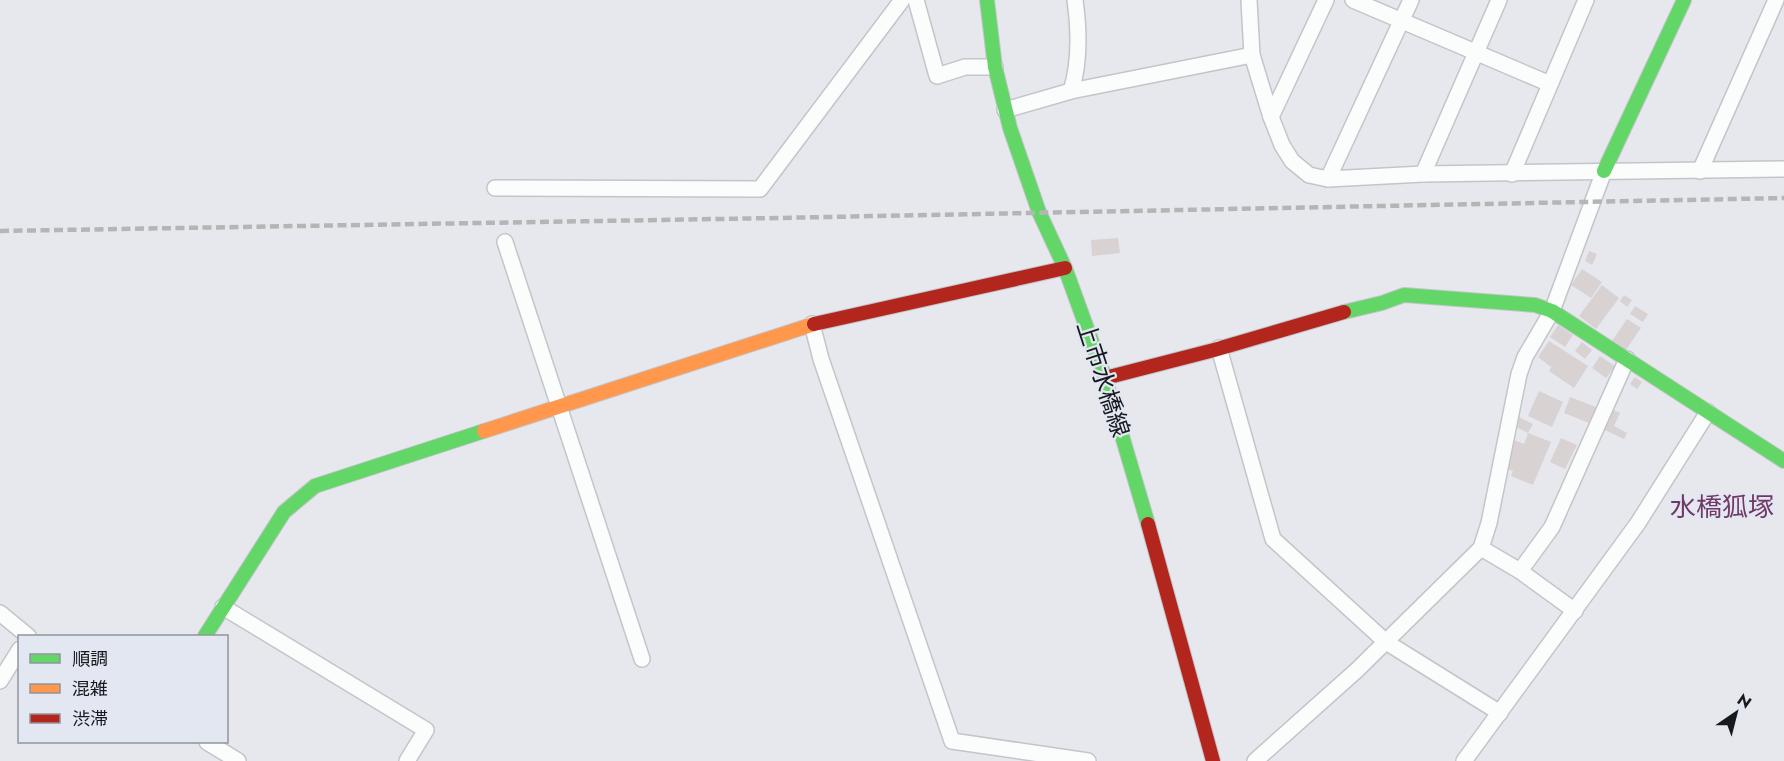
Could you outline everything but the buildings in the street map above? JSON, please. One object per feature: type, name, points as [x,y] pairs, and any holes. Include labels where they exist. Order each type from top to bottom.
[{"type":"street","points":[[495,188],[760,189],[902,0]]},
{"type":"street","points":[[916,0],[937,76],[965,67],[995,67]]},
{"type":"street","name":"上市水橋線","points":[[987,0],[995,67],[1010,128],[1039,212],[1065,268],[1106,378],[1213,761]]},
{"type":"street","points":[[1071,91],[1075,79],[1078,22],[1075,0]]},
{"type":"street","points":[[1249,0],[1252,55],[1271,117],[1282,145],[1292,161],[1309,175],[1328,179],[1423,174],[1784,169]]},
{"type":"street","points":[[1271,117],[1326,0]]},
{"type":"street","points":[[1353,0],[1550,84]]},
{"type":"street","points":[[1328,179],[1411,0]]},
{"type":"street","points":[[1423,174],[1499,0]]},
{"type":"street","points":[[1512,174],[1586,0]]},
{"type":"street","points":[[1256,761],[1358,670],[1481,548],[1489,523],[1519,374],[1525,357],[1552,311],[1604,171],[1684,0]]},
{"type":"street","points":[[1700,171],[1776,0]]},
{"type":"street","points":[[1005,110],[1071,91],[1252,55]]},
{"type":"street","points":[[505,242],[642,659]]},
{"type":"street","points":[[206,635],[284,512],[315,486],[812,324],[1065,268]]},
{"type":"street","points":[[1106,378],[1219,348],[1329,315],[1382,303],[1404,295],[1535,305],[1552,311],[1784,461]]},
{"type":"street","points":[[812,324],[821,359],[952,741],[1083,761]]},
{"type":"street","points":[[1219,348],[1273,538],[1386,642],[1500,713]]},
{"type":"street","points":[[1520,571],[1552,527],[1627,359]]},
{"type":"street","points":[[1464,761],[1638,523],[1708,412]]},
{"type":"street","points":[[1481,548],[1520,571],[1575,611]]},
{"type":"street","points":[[223,607],[426,730],[407,761]]},
{"type":"street","points":[[1,614],[27,635]]},
{"type":"street","points":[[0,681],[18,653]]},
{"type":"street","points":[[210,743],[238,761]]},
{"type":"railway","points":[[0,231],[1784,198]]},
{"type":"traffic: fast","points":[[987,0],[995,67],[1010,128],[1039,212],[1065,268],[1105,378],[1148,524]]},
{"type":"traffic: fast","points":[[1604,171],[1684,0]]},
{"type":"traffic: fast","points":[[1344,312],[1404,295],[1535,305],[1552,311],[1784,461]]},
{"type":"traffic: fast","points":[[206,635],[284,512],[315,486],[484,431]]},
{"type":"traffic: slow","points":[[484,431],[814,324]]},
{"type":"traffic: jam","points":[[814,324],[1065,268]]},
{"type":"traffic: jam","points":[[1105,378],[1214,350],[1344,312]]},
{"type":"traffic: jam","points":[[1148,524],[1213,761]]},
{"type":"district","name":"水橋狐塚","points":[[1722,507]]}]
